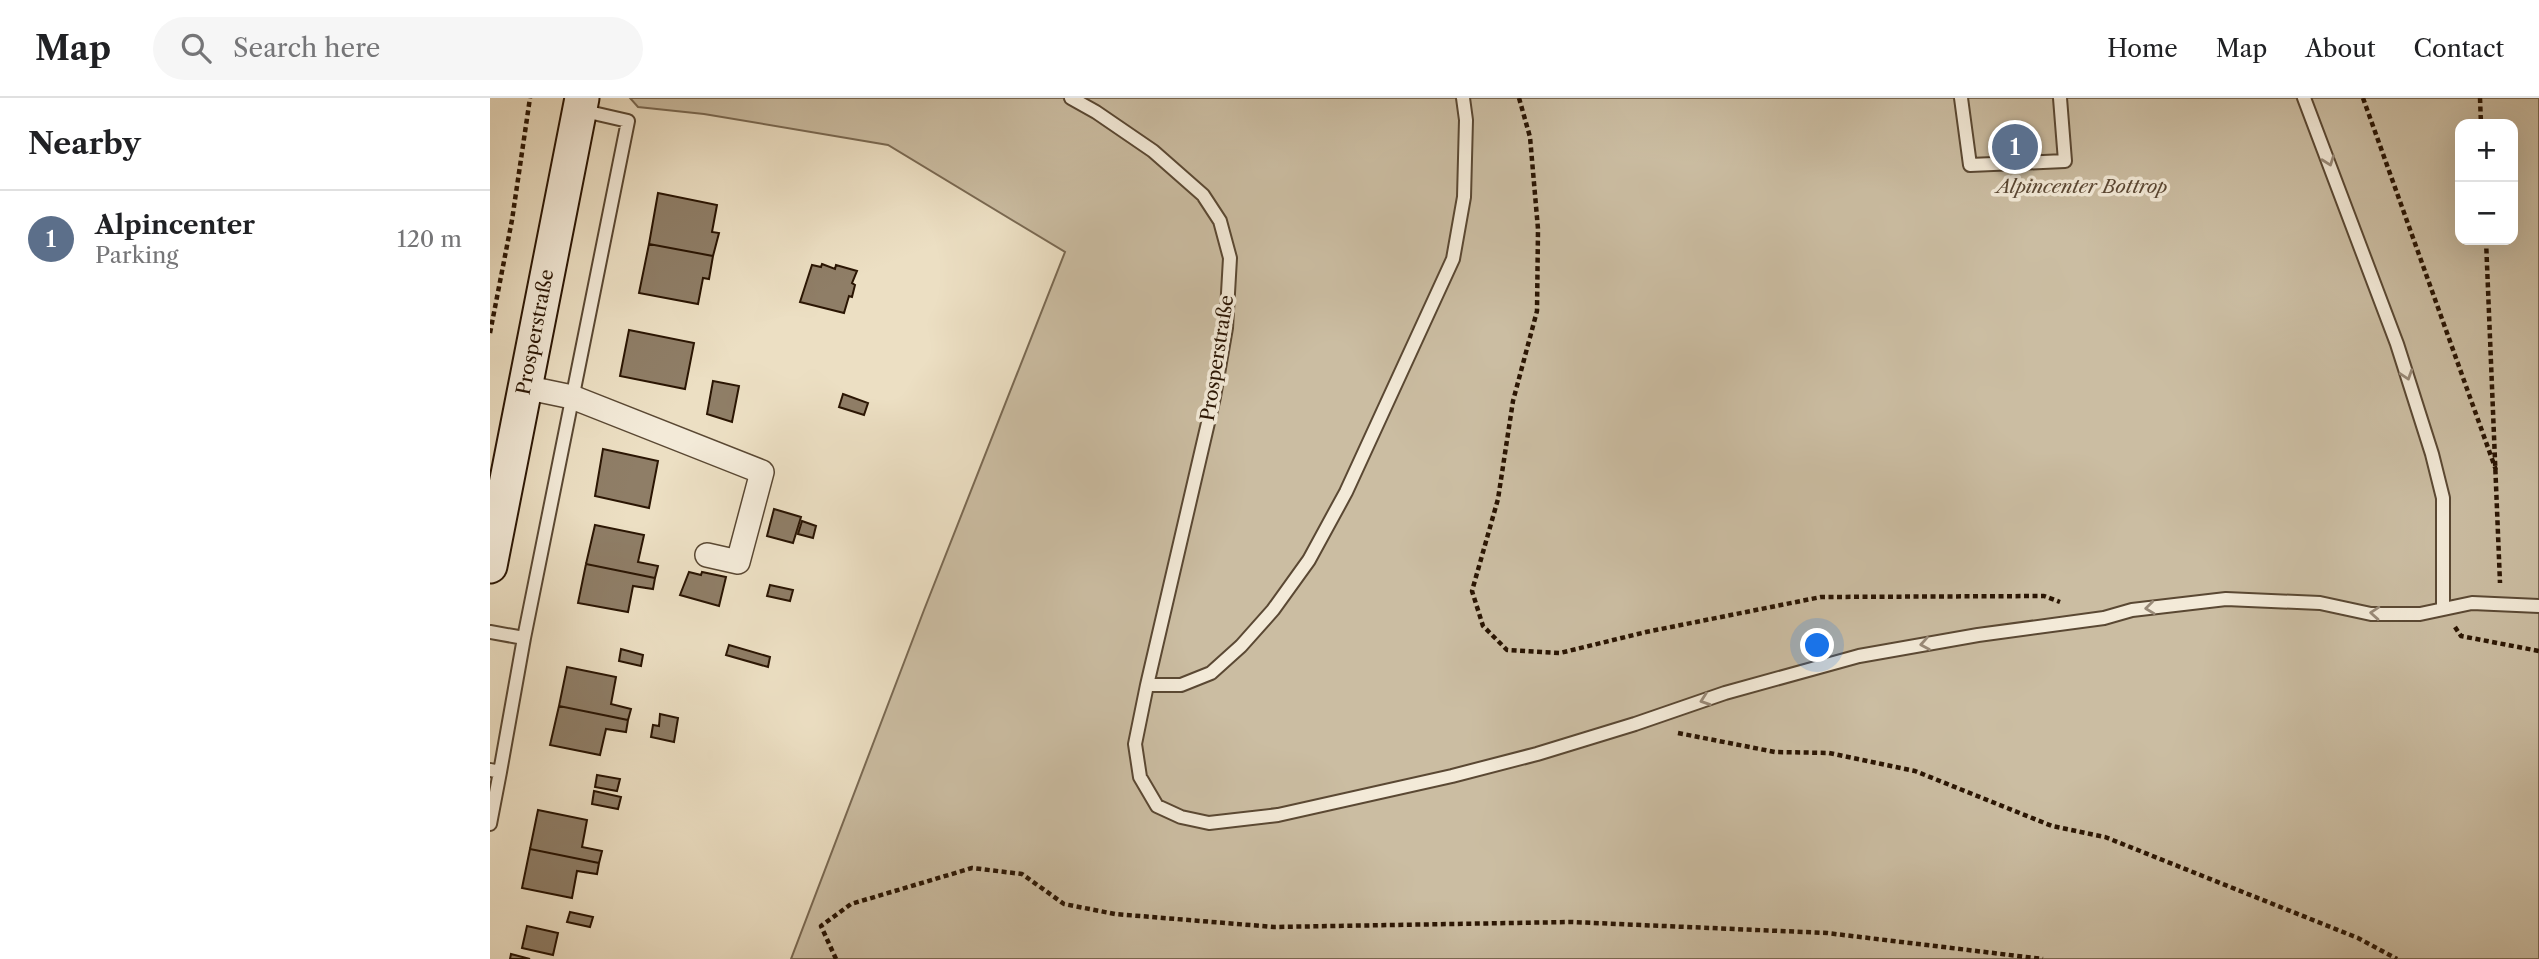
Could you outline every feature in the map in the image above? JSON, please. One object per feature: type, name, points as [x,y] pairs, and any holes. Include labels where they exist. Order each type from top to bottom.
[{"type":"main road","name":"Prosperstraße","points":[[490,566],[580,104]]},
{"type":"street","points":[[524,387],[572,397],[762,472],[738,562],[707,555]]},
{"type":"lane","name":"Prosperstraße","points":[[1072,98],[1153,151],[1203,195],[1220,221],[1230,258],[1226,328],[1214,397],[1135,744],[1140,777],[1157,806],[1181,817],[1209,823],[1278,815],[1452,776],[1635,724],[1726,693],[1859,656],[1978,635],[2104,618],[2132,610],[2226,599],[2320,603],[2371,614],[2420,614],[2472,603],[2539,606]]},
{"type":"lane","points":[[1147,685],[1181,685],[1211,673],[1241,646],[1273,610],[1309,560],[1346,492],[1453,259],[1464,197],[1466,120],[1463,98]]},
{"type":"lane","points":[[1961,98],[1970,165],[2065,161],[2060,98]]},
{"type":"lane","points":[[2304,98],[2397,344],[2432,454],[2443,498],[2443,609]]},
{"type":"lane","points":[[490,824],[495,771],[628,121],[580,104]]},
{"type":"lane","points":[[490,632],[524,638]]},
{"type":"path","points":[[490,333],[512,220],[530,98]]},
{"type":"path","points":[[1519,98],[1531,137],[1538,229],[1536,311],[1513,401],[1498,499],[1472,591],[1483,626],[1507,650],[1560,653],[1646,632],[1821,597],[2044,596],[2104,618]]},
{"type":"path","points":[[2363,98],[2496,470]]},
{"type":"path","points":[[2480,98],[2481,119]]},
{"type":"path","points":[[2486,245],[2501,604]]},
{"type":"path","points":[[2443,609],[2461,636],[2539,650]]},
{"type":"path","points":[[1635,724],[1775,752],[1829,753],[1915,771],[2052,826],[2118,842],[2358,938],[2397,959]]},
{"type":"path","points":[[835,959],[821,926],[851,904],[972,868],[1022,874],[1064,904],[1115,914],[1274,927],[1571,922],[1827,933],[2043,959]]},
{"type":"green space","name":"Alpincenter Bottrop","points":[[630,98],[2539,98],[2539,959],[791,959],[924,610],[1065,252],[888,145],[704,114],[638,107]]},
{"type":"building","points":[[658,193],[717,205],[712,232],[719,233],[713,256],[649,244]]},
{"type":"building","points":[[649,244],[713,256],[709,279],[703,278],[698,304],[639,293]]},
{"type":"building","points":[[822,264],[835,269],[836,265],[857,271],[852,283],[855,285],[852,297],[849,296],[844,313],[800,302],[812,265],[821,267]]},
{"type":"building","points":[[629,330],[694,343],[685,389],[620,376]]},
{"type":"building","points":[[713,381],[739,386],[732,422],[707,414]]},
{"type":"building","points":[[843,394],[868,403],[864,415],[839,407]]},
{"type":"building","points":[[603,449],[658,461],[649,508],[595,496]]},
{"type":"building","points":[[774,509],[801,517],[793,543],[767,536]]},
{"type":"building","points":[[802,521],[816,526],[813,538],[798,534]]},
{"type":"building","points":[[595,525],[644,535],[638,562],[658,566],[655,578],[586,564]]},
{"type":"building","points":[[586,564],[655,578],[653,589],[633,586],[628,612],[578,603]]},
{"type":"building","points":[[689,572],[726,577],[719,606],[680,595]]},
{"type":"building","points":[[770,585],[793,590],[790,601],[767,596]]},
{"type":"building","points":[[729,645],[770,657],[768,667],[726,655]]},
{"type":"building","points":[[621,649],[643,655],[641,666],[619,661]]},
{"type":"building","points":[[567,667],[616,677],[611,704],[631,709],[628,720],[559,706]]},
{"type":"building","points":[[559,706],[628,720],[626,732],[606,729],[600,755],[550,745]]},
{"type":"building","points":[[660,714],[678,718],[674,742],[651,737],[653,725],[659,726]]},
{"type":"building","points":[[597,775],[620,779],[617,791],[595,787]]},
{"type":"building","points":[[594,791],[621,797],[618,809],[592,804]]},
{"type":"building","points":[[538,810],[587,820],[582,847],[602,851],[599,863],[530,849]]},
{"type":"building","points":[[530,849],[599,863],[597,874],[577,871],[572,898],[522,888]]},
{"type":"building","points":[[570,912],[593,917],[590,927],[567,922]]},
{"type":"building","points":[[527,926],[558,933],[553,955],[522,948]]},
{"type":"building","points":[[511,954],[530,959],[510,959]]},
{"type":"place","name":"Alpincenter","points":[[2015,147]]}]
